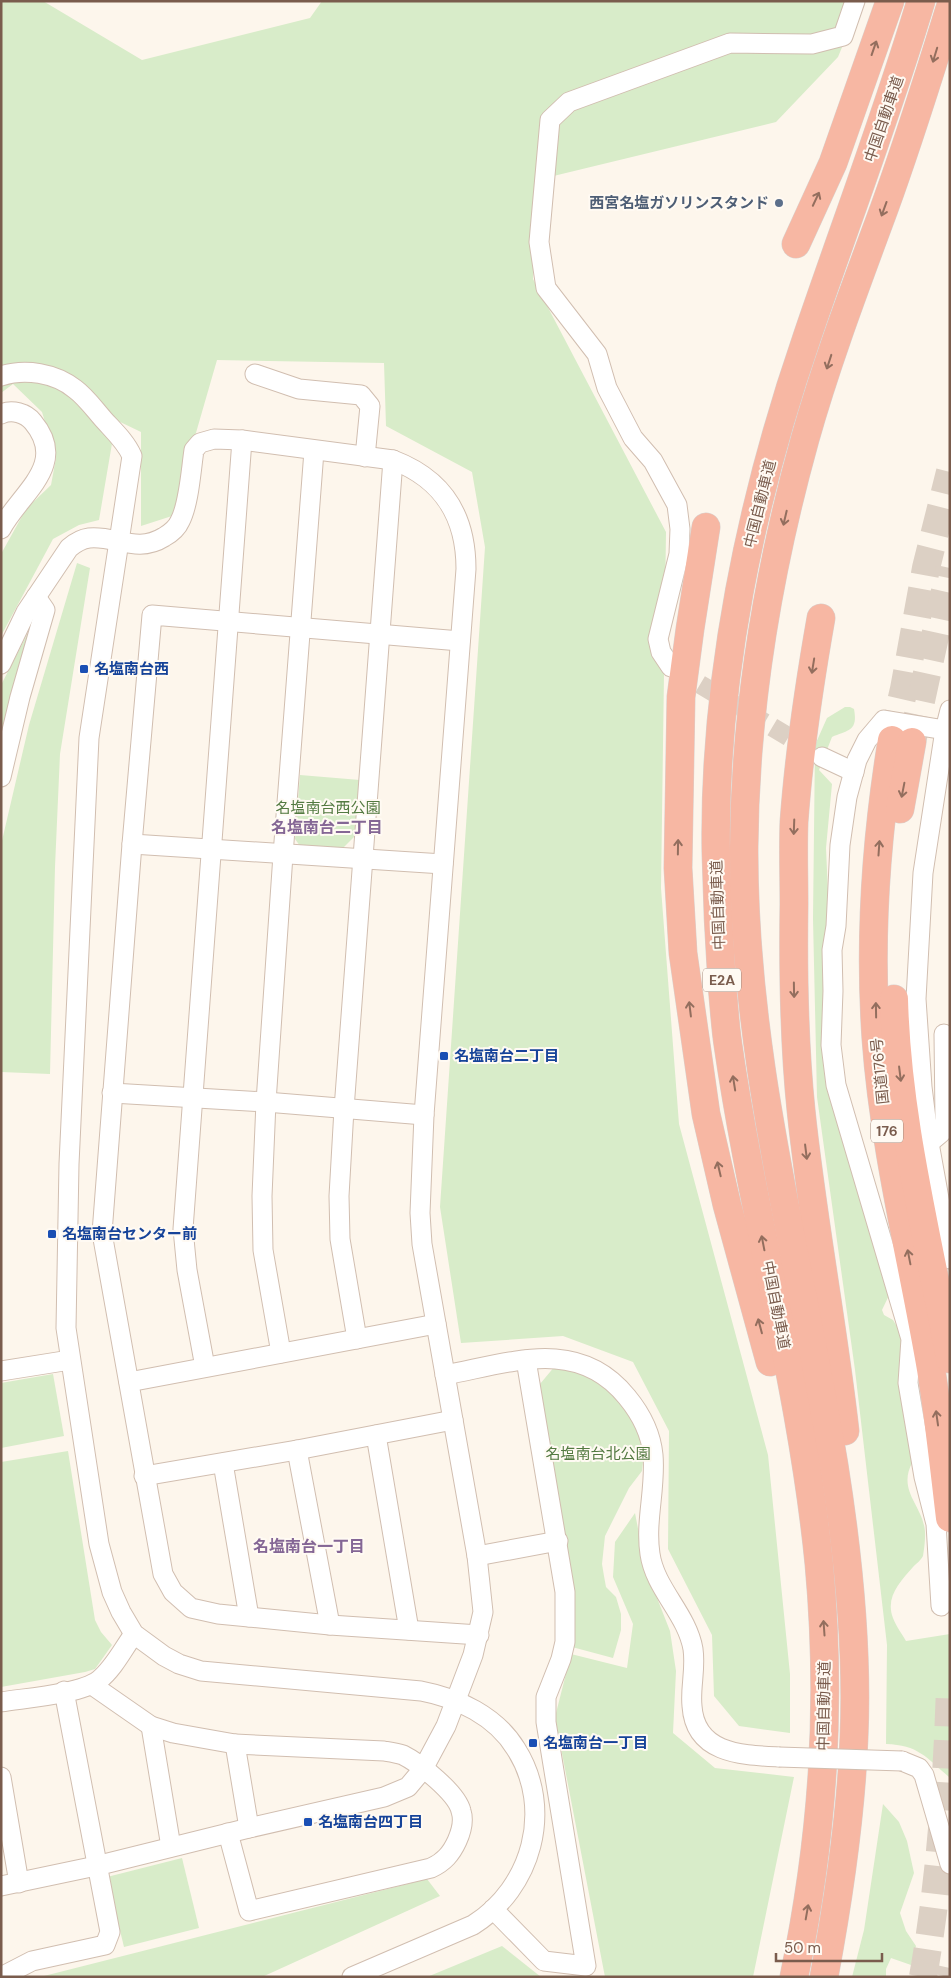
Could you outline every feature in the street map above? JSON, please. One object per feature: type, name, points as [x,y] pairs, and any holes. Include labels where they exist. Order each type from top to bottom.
[{"type":"highway","points":[[796,244],[833,163],[890,1]]},
{"type":"highway","name":"中国自動車道","points":[[794,1977],[808,1910],[820,1818],[825,1732],[825,1649],[818,1560],[805,1462],[743,1139],[727,1038],[719,938],[717,879],[718,768],[726,682],[737,608],[758,508],[806,340],[872,155],[921,1]]},
{"type":"highway","name":"中国自動車道","points":[[824,1977],[837,1910],[848,1826],[855,1734],[854,1647],[835,1468],[771,1138],[756,1039],[746,923],[744,848],[747,767],[754,689],[766,605],[806,434],[833,351],[896,175],[950,8]]},
{"type":"highway","points":[[706,527],[681,697],[678,868],[683,953],[706,1114],[727,1205],[800,1474],[818,1560]]},
{"type":"highway","points":[[821,618],[803,728],[794,824],[793,934],[795,1027],[801,1108],[812,1201],[840,1384],[849,1472],[856,1558],[860,1657],[855,1734]]},
{"type":"highway","name":"国道176号","points":[[950,1359],[906,1122],[895,1034],[892,914],[901,800],[902,741],[883,795],[874,916],[876,1038],[890,1153],[931,1370],[950,1518]]},
{"type":"street","points":[[671,667],[661,652],[658,639],[679,554],[680,529],[677,505],[653,461],[633,438],[607,388],[597,354],[546,288],[540,242],[550,120],[569,102],[730,43],[812,44],[843,36],[855,1]]},
{"type":"street","points":[[1,376],[32,372],[62,380],[76,390],[129,449],[132,456],[89,738],[69,1164],[66,1328],[102,1561],[115,1599],[134,1634],[164,1656],[179,1664],[201,1671],[421,1691],[455,1700],[476,1710],[491,1721],[516,1748],[529,1776],[535,1802],[536,1822],[533,1841],[518,1880],[506,1898],[473,1924],[352,1977]]},
{"type":"street","points":[[255,374],[299,389],[361,395],[370,406],[365,457]]},
{"type":"street","points":[[1,414],[6,412],[20,413],[31,420],[40,432],[46,455],[44,469],[37,481],[18,503],[1,529]]},
{"type":"street","points":[[1,664],[26,612],[69,548],[78,540],[91,538],[140,544],[152,542],[170,533],[181,520],[194,450],[200,443],[214,439],[242,440],[393,460],[404,464],[431,481],[446,497],[456,515],[463,536],[466,558],[424,1115],[420,1213],[422,1244],[477,1556],[484,1612],[479,1635],[446,1726],[423,1769],[408,1787],[393,1794],[10,1885],[1,1777]]},
{"type":"street","points":[[205,1367],[187,1270],[183,1229],[191,1097],[242,440]]},
{"type":"street","points":[[280,1353],[263,1250],[262,1196],[266,1102],[283,855],[314,451]]},
{"type":"street","points":[[357,1339],[340,1239],[339,1196],[362,860],[393,460]]},
{"type":"street","points":[[1,777],[20,697],[45,610],[36,597]]},
{"type":"street","points":[[460,642],[152,615],[102,1233],[163,1574],[173,1592],[190,1608],[218,1614],[479,1635]]},
{"type":"street","points":[[950,710],[945,730],[923,873],[916,998],[922,1086],[937,1153],[950,1259]]},
{"type":"street","points":[[941,1606],[936,1524],[924,1477],[908,1383],[911,1339],[836,1085],[831,1045],[832,950],[836,926],[840,845],[847,797],[857,760],[866,740],[884,720],[945,730]]},
{"type":"street","points":[[822,757],[854,772]]},
{"type":"street","points":[[132,844],[443,864]]},
{"type":"street","points":[[937,1153],[944,1120],[944,1034]]},
{"type":"street","points":[[112,1093],[266,1102],[424,1115]]},
{"type":"street","points":[[129,1382],[436,1324]]},
{"type":"street","points":[[444,1375],[526,1360],[556,1358],[579,1362],[602,1374],[619,1387],[638,1412],[650,1441],[653,1456],[649,1527],[650,1553],[653,1567],[690,1636],[694,1666],[692,1706],[698,1727],[703,1736],[720,1748],[734,1753],[779,1757],[902,1761],[919,1768],[924,1775],[950,1864]]},
{"type":"street","points":[[1,1371],[70,1360]]},
{"type":"street","points":[[493,1909],[544,1961],[586,1966],[546,1722],[546,1697],[561,1659],[566,1623],[566,1592],[526,1360]]},
{"type":"street","points":[[144,1476],[297,1450],[453,1420]]},
{"type":"street","points":[[376,1435],[409,1630]]},
{"type":"street","points":[[297,1450],[330,1624]]},
{"type":"street","points":[[223,1463],[248,1617]]},
{"type":"street","points":[[477,1556],[558,1541]]},
{"type":"street","points":[[1,1702],[64,1692],[92,1684],[100,1679],[112,1666],[134,1634]]},
{"type":"street","points":[[92,1684],[151,1726],[197,1738],[235,1744],[384,1751],[402,1755],[423,1769],[448,1791],[461,1810],[462,1828],[449,1857],[441,1864],[431,1868],[249,1911],[228,1833]]},
{"type":"street","points":[[1,1976],[32,1961],[105,1945],[110,1932],[64,1692]]},
{"type":"street","points":[[151,1726],[171,1847]]},
{"type":"street","points":[[235,1744],[248,1828]]},
{"type":"green space","points":[[1,1],[43,1],[142,60],[310,18],[322,1],[861,1],[838,57],[776,122],[537,180],[533,279],[666,532],[661,888],[679,1124],[768,1455],[790,1674],[790,1733],[739,1726],[714,1696],[712,1635],[668,1549],[669,1431],[633,1362],[563,1336],[461,1343],[440,1207],[485,547],[472,472],[386,426],[384,363],[217,360],[172,516],[141,526],[141,432],[116,420],[99,520],[79,525],[53,539],[1,636],[1,554],[26,509],[51,485],[56,458],[42,412],[13,384],[1,393]]},
{"type":"green space","points":[[77,563],[90,568],[60,754],[50,1074],[1,1072],[1,845],[29,725]]},
{"type":"green space","points":[[32,625],[1,746],[1,685]]},
{"type":"green space","points":[[845,707],[854,709],[855,722],[851,729],[832,737],[819,770],[832,784],[826,848],[829,915],[826,1068],[892,1289],[882,1310],[884,1315],[893,1320],[902,1335],[913,1461],[908,1472],[909,1491],[924,1526],[925,1539],[923,1556],[895,1590],[892,1597],[891,1610],[894,1621],[906,1641],[950,1634],[950,1783],[949,1777],[921,1753],[906,1747],[886,1744],[887,1645],[855,1370],[817,1097],[813,919],[815,745],[827,718]]},
{"type":"green space","name":"名塩南台西公園","points":[[300,775],[360,780],[355,836],[341,850],[300,846],[295,839]]},
{"type":"green space","name":"名塩南台北公園","points":[[555,1366],[593,1375],[624,1405],[637,1429],[644,1451],[642,1471],[629,1488],[605,1536],[602,1564],[606,1587],[616,1597],[621,1614],[621,1630],[613,1658],[572,1647],[575,1629],[575,1600],[540,1384]]},
{"type":"green space","points":[[53,1374],[64,1436],[1,1448],[1,1383]]},
{"type":"green space","points":[[68,1451],[95,1620],[101,1632],[112,1645],[95,1669],[1,1687],[1,1462]]},
{"type":"green space","points":[[635,1513],[646,1570],[670,1631],[676,1671],[673,1733],[715,1768],[794,1777],[753,1977],[605,1977],[555,1717],[571,1654],[627,1668],[633,1624],[613,1577],[615,1542]]},
{"type":"green space","points":[[883,1804],[899,1822],[907,1841],[914,1873],[900,1913],[906,1931],[916,1946],[911,1965],[891,1958],[886,1969],[886,1977],[852,1977],[864,1930]]},
{"type":"green space","points":[[182,1858],[199,1928],[124,1947],[107,1877]]},
{"type":"green space","points":[[427,1879],[440,1896],[262,1977],[40,1977]]},
{"type":"green space","points":[[502,1946],[541,1977],[427,1977]]},
{"type":"tunnel","points":[[892,740],[904,689],[926,568],[950,472]]},
{"type":"tunnel","points":[[912,742],[950,568]]},
{"type":"tunnel","points":[[676,670],[809,749]]},
{"type":"tunnel","points":[[923,1977],[934,1905],[942,1832],[950,1686]]},
{"type":"tunnel","points":[[948,1977],[950,1968]]},
{"type":"place","name":"西宮名塩ガソリンスタンド","points":[[779,203]]},
{"type":"place","name":"名塩南台西","points":[[84,669]]},
{"type":"place","name":"名塩南台二丁目","points":[[444,1056]]},
{"type":"place","name":"名塩南台センター前","points":[[52,1234]]},
{"type":"place","name":"名塩南台一丁目","points":[[533,1743]]},
{"type":"place","name":"名塩南台四丁目","points":[[308,1822]]},
{"type":"district","name":"名塩南台二丁目","points":[[327,827]]},
{"type":"district","name":"名塩南台一丁目","points":[[309,1546]]}]
